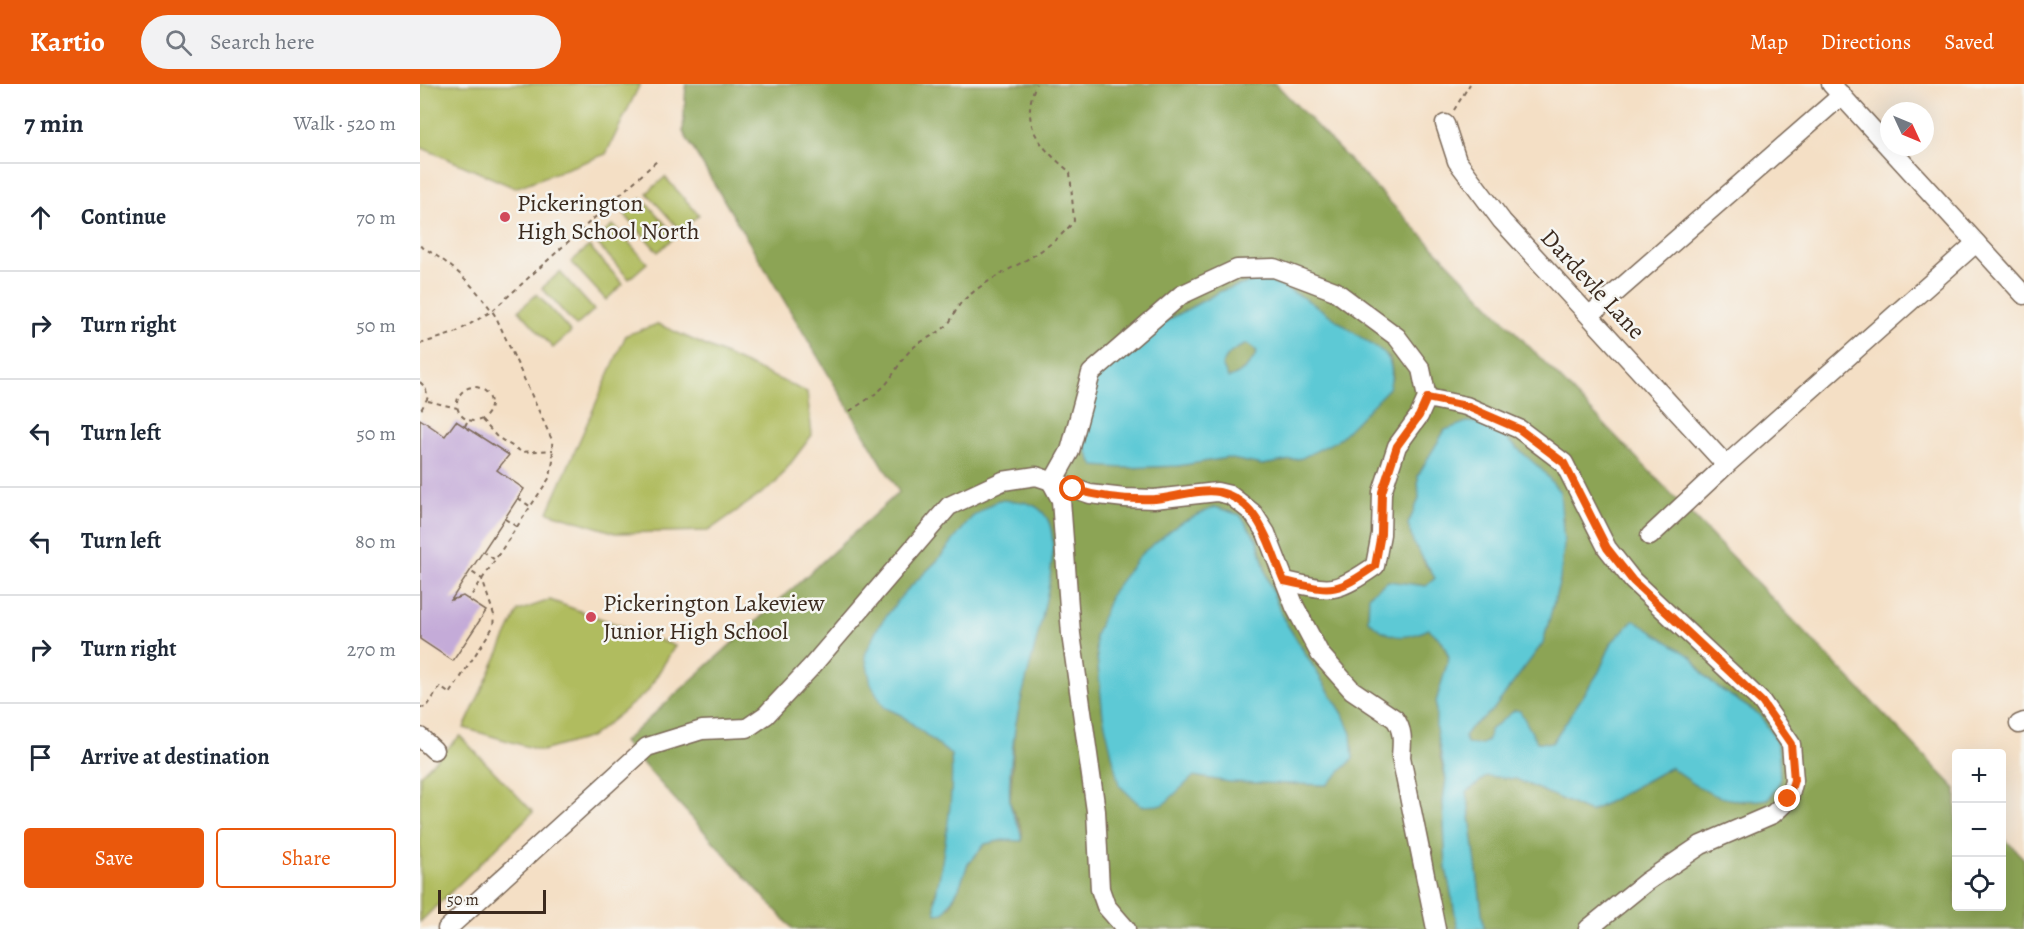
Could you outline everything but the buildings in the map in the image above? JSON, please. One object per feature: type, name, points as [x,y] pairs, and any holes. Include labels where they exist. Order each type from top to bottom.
[{"type":"street","points":[[1590,315],[1836,89],[2024,295]]},
{"type":"street","name":"Dardevle Lane","points":[[1444,124],[1457,161],[1502,221],[1726,465]]},
{"type":"street","points":[[1650,536],[1726,465],[1976,243]]},
{"type":"street","points":[[1052,483],[1070,451],[1090,373],[1180,295],[1237,269],[1274,268],[1335,291],[1397,337],[1421,369],[1427,398],[1419,416],[1397,446],[1382,492],[1381,534],[1375,566],[1352,582],[1330,591],[1284,581]]},
{"type":"street","points":[[1427,398],[1466,406],[1519,429],[1564,463],[1607,548],[1633,581],[1762,702],[1791,744],[1794,780],[1788,799],[1773,814],[1701,845],[1646,882],[1588,929]]},
{"type":"street","points":[[447,929],[647,747],[702,730],[747,728],[766,715],[812,666],[949,506],[1003,481],[1036,476],[1090,494],[1125,498],[1155,499],[1217,492],[1230,495],[1252,513],[1266,533],[1306,631],[1333,671],[1352,690],[1395,719],[1400,726],[1401,757],[1436,929]]},
{"type":"street","points":[[1052,483],[1061,500],[1071,634],[1096,811],[1100,889],[1106,906],[1126,929]]},
{"type":"street","points":[[420,737],[434,750]]},
{"type":"path","points":[[850,411],[885,385],[903,357],[948,324],[962,302],[987,282],[1037,255],[1063,235],[1074,221],[1070,172],[1045,151],[1031,125],[1028,105],[1036,84]]},
{"type":"path","points":[[1444,124],[1470,84]]},
{"type":"path","points":[[420,344],[454,333],[492,311],[658,160]]},
{"type":"path","points":[[420,246],[456,270],[492,311],[550,431],[553,450],[550,477],[469,599]]},
{"type":"path","points":[[420,382],[428,392],[428,401],[420,412]]},
{"type":"path","points":[[480,387],[488,394],[491,404],[488,415],[482,420],[468,420],[461,416],[457,408],[457,399],[464,390],[480,387]]},
{"type":"path","points":[[428,401],[457,408]]},
{"type":"path","points":[[465,426],[468,420]]},
{"type":"path","points":[[482,420],[497,436],[522,452],[553,450]]},
{"type":"path","points":[[518,498],[531,507]]},
{"type":"path","points":[[505,519],[517,527]]},
{"type":"path","points":[[483,551],[495,560]]},
{"type":"path","points":[[420,707],[426,708],[440,687],[450,694],[493,627],[494,615],[482,579],[470,571]]},
{"type":"green space","points":[[420,84],[640,84],[606,154],[515,188],[420,147]]},
{"type":"green space","points":[[686,84],[1276,84],[1952,785],[1952,911],[2006,911],[2006,840],[2024,859],[2024,929],[1484,929],[1467,792],[1487,776],[1516,779],[1590,812],[1671,767],[1705,790],[1744,802],[1779,754],[1775,738],[1760,715],[1717,687],[1704,675],[1692,657],[1612,642],[1599,672],[1552,743],[1537,742],[1515,710],[1490,730],[1486,742],[1480,745],[1467,743],[1464,736],[1470,728],[1493,709],[1543,643],[1560,580],[1563,517],[1445,430],[1418,476],[1419,499],[1408,524],[1425,564],[1436,578],[1426,586],[1388,581],[1369,595],[1368,620],[1429,629],[1442,641],[1449,658],[1436,702],[1440,757],[1446,779],[1443,801],[1446,868],[1458,929],[793,929],[623,742],[899,492],[683,132]],"holes":[[[1221,291],[1369,344],[1390,358],[1393,378],[1302,458],[1263,465],[1227,458],[1178,466],[1123,468],[1098,373],[1168,320]],[[1258,541],[1267,578],[1283,618],[1343,714],[1327,785],[1229,782],[1194,776],[1103,716],[1095,636]],[[1053,556],[1015,728],[1010,803],[1022,830],[1022,841],[1003,840],[985,844],[968,865],[950,907],[934,899],[949,828],[952,791],[951,755],[901,715],[884,707],[903,594],[937,561]]]},
{"type":"green space","points":[[665,177],[699,215],[681,231],[647,193]]},
{"type":"green space","points":[[642,198],[676,236],[658,252],[624,214]]},
{"type":"green space","points":[[613,225],[647,263],[629,279],[595,241]]},
{"type":"green space","points":[[589,246],[623,284],[606,300],[571,262]]},
{"type":"green space","points":[[560,272],[594,310],[576,326],[542,288]]},
{"type":"green space","points":[[537,294],[571,332],[553,348],[519,310]]},
{"type":"green space","points":[[658,324],[807,392],[812,435],[775,484],[708,531],[616,533],[548,512],[626,335]]},
{"type":"green space","points":[[1247,344],[1257,351],[1250,364],[1233,377],[1228,378],[1222,365],[1224,361],[1232,352]]},
{"type":"green space","points":[[550,600],[675,646],[647,692],[591,737],[542,751],[464,728],[518,611]]},
{"type":"green space","points":[[460,736],[533,812],[420,922],[420,775]]},
{"type":"water","points":[[1261,279],[1294,293],[1383,352],[1389,360],[1391,369],[1389,388],[1338,440],[1302,458],[1262,465],[1227,458],[1178,466],[1123,468],[1094,466],[1081,438],[1098,373],[1168,320],[1221,291]],"holes":[[[1247,344],[1257,351],[1246,368],[1228,378],[1222,365],[1229,354]]]},
{"type":"water","points":[[1467,422],[1490,424],[1542,470],[1560,492],[1564,545],[1560,579],[1543,643],[1493,710],[1470,728],[1464,736],[1467,743],[1480,745],[1486,742],[1490,730],[1515,710],[1520,711],[1537,742],[1552,743],[1599,672],[1612,642],[1634,620],[1692,657],[1704,675],[1717,687],[1760,715],[1775,738],[1779,754],[1780,782],[1769,799],[1727,799],[1705,791],[1671,767],[1590,812],[1516,779],[1487,776],[1467,792],[1484,929],[1458,929],[1446,868],[1443,801],[1446,779],[1436,729],[1436,702],[1449,657],[1442,641],[1429,629],[1412,635],[1397,636],[1382,631],[1368,620],[1369,595],[1388,581],[1426,586],[1435,578],[1413,542],[1408,524],[1419,499],[1418,476],[1428,458],[1445,430]]},
{"type":"water","points":[[998,500],[1026,503],[1038,508],[1047,518],[1052,536],[1052,560],[1048,589],[1019,708],[1011,766],[1010,803],[1022,841],[1003,840],[985,844],[968,864],[959,888],[944,913],[936,914],[936,896],[951,798],[951,755],[901,715],[884,707],[871,684],[865,655],[878,627],[903,594],[937,561],[972,517]]},
{"type":"water","points":[[1215,507],[1240,515],[1258,541],[1267,578],[1283,618],[1343,714],[1351,734],[1353,759],[1327,785],[1229,782],[1194,776],[1163,805],[1141,806],[1119,785],[1103,716],[1095,636],[1112,592],[1141,554],[1180,523]]},
{"type":"place","name":"Pickerington High School North","points":[[505,217]]},
{"type":"place","name":"Pickerington Lakeview Junior High School","points":[[591,617]]},
{"type":"route","points":[[1073,489],[1090,494],[1125,498],[1155,499],[1217,492],[1230,495],[1252,513],[1266,533],[1284,581],[1330,591],[1352,582],[1375,566],[1381,534],[1382,492],[1397,446],[1419,416],[1427,398],[1466,406],[1519,429],[1564,463],[1607,548],[1633,581],[1691,632],[1762,702],[1791,744],[1794,780],[1788,799]]}]
